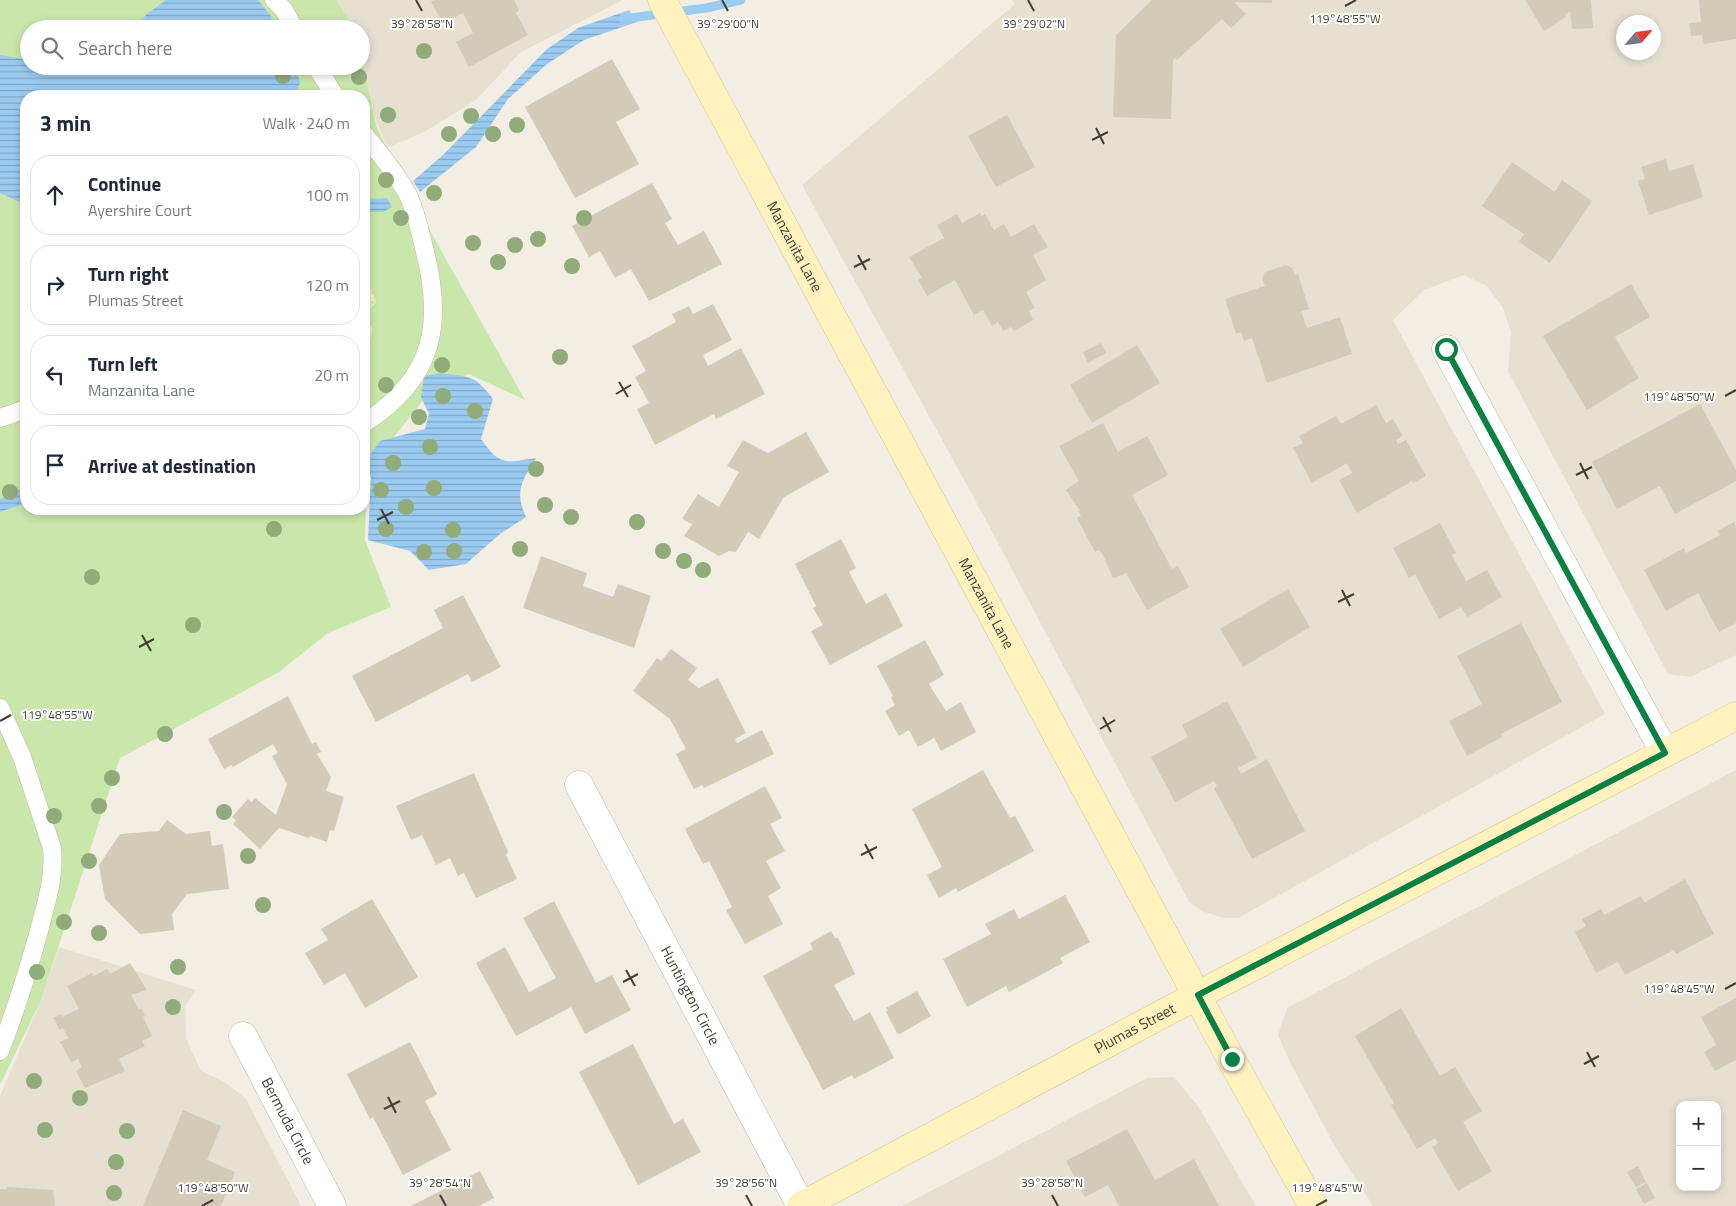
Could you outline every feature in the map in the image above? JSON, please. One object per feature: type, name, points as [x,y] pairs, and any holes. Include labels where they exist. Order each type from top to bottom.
[{"type":"street","name":"Manzanita Lane","points":[[662,0],[1313,1206]]},
{"type":"street","points":[[1446,349],[1665,753]]},
{"type":"street","name":"Plumas Street","points":[[800,1206],[1198,995],[1736,716]]},
{"type":"street","name":"Huntington Circle","points":[[579,785],[800,1206]]},
{"type":"street","name":"Bermuda Circle","points":[[243,1036],[332,1206]]},
{"type":"lane","points":[[274,0],[284,10],[289,20]]},
{"type":"lane","points":[[322,75],[331,90]]},
{"type":"lane","points":[[370,142],[396,174],[408,195],[427,260],[434,310],[433,332],[428,352],[418,371],[393,401],[370,418]]},
{"type":"lane","points":[[0,418],[20,410]]},
{"type":"lane","points":[[0,708],[22,757],[52,848],[53,863],[52,880],[36,943],[0,1051]]},
{"type":"shaded area","points":[[337,0],[621,0],[521,52],[476,100],[424,132],[387,148],[374,114],[366,75],[370,75],[370,20],[348,20]]},
{"type":"shaded area","points":[[1012,0],[1736,0],[1736,655],[1690,677],[1668,674],[1508,371],[1511,332],[1503,308],[1487,286],[1464,275],[1424,290],[1393,320],[1605,714],[1238,918],[1223,918],[1202,911],[1189,902],[974,498],[802,185],[1015,4]]},
{"type":"shaded area","points":[[1736,770],[1736,1206],[1373,1206],[1334,1145],[1290,1062],[1278,1035],[1287,1008]]},
{"type":"shaded area","points":[[59,947],[196,990],[185,1006],[186,1038],[201,1071],[226,1083],[246,1099],[301,1206],[0,1206],[0,1096],[41,1000]]},
{"type":"shaded area","points":[[1174,1077],[1198,1106],[1256,1206],[902,1206],[1147,1078]]},
{"type":"green space","points":[[0,0],[337,0],[348,20],[20,20],[20,75],[365,75],[369,90],[20,90],[20,515],[366,515],[365,540],[391,607],[328,633],[279,672],[120,758],[41,1000],[0,1085]]},
{"type":"green space","points":[[370,97],[376,125],[401,179],[525,400],[469,374],[432,389],[370,467]]},
{"type":"sand","points":[[370,289],[372,290],[376,302],[370,309]]},
{"type":"sand","points":[[370,326],[372,327],[370,338]]},
{"type":"water","points":[[166,0],[258,0],[273,20],[141,20]]},
{"type":"water","points":[[629,10],[637,22],[584,40],[547,64],[508,99],[476,147],[420,192],[413,181],[443,155],[547,49],[578,28]]},
{"type":"water","points":[[0,55],[20,58],[20,75],[298,75],[300,83],[297,90],[20,90],[20,202],[0,193]]},
{"type":"water","points":[[387,198],[392,207],[383,212],[370,212],[370,199]]},
{"type":"water","points":[[441,373],[459,375],[476,381],[493,399],[481,439],[488,448],[493,454],[504,461],[536,458],[521,486],[522,508],[526,517],[500,534],[466,564],[429,570],[410,551],[368,540],[371,478],[370,455],[380,441],[425,429],[429,414],[421,397],[424,376]]},
{"type":"water","points":[[20,490],[20,505],[0,512],[0,499]]},
{"type":"building","points":[[435,0],[514,0],[519,10],[516,13],[528,35],[469,67],[456,42],[473,33],[463,13],[443,24],[431,2]]},
{"type":"building","points":[[1152,0],[1272,0],[1272,3],[1234,2],[1246,14],[1231,28],[1222,19],[1177,60],[1175,58],[1173,61],[1171,119],[1113,117],[1116,35]]},
{"type":"building","points":[[1525,0],[1591,0],[1593,28],[1572,29],[1570,11],[1565,15],[1566,17],[1544,31]]},
{"type":"building","points":[[1699,0],[1736,0],[1736,39],[1704,44],[1702,35],[1691,36],[1689,23],[1701,22]]},
{"type":"building","points":[[612,59],[640,109],[616,122],[639,164],[575,198],[525,107]]},
{"type":"building","points":[[1007,115],[1035,167],[996,187],[968,136]]},
{"type":"building","points":[[1666,159],[1669,171],[1693,164],[1703,197],[1649,215],[1638,181],[1645,179],[1641,167]]},
{"type":"building","points":[[1512,162],[1555,192],[1562,180],[1592,201],[1550,263],[1519,242],[1524,234],[1482,206]]},
{"type":"building","points":[[652,183],[672,219],[665,223],[678,245],[704,231],[722,264],[649,301],[631,269],[615,278],[600,251],[589,257],[572,226]]},
{"type":"building","points":[[980,213],[982,216],[985,214],[994,230],[1004,224],[1011,237],[1034,224],[1048,247],[1033,255],[1046,280],[1026,292],[1035,308],[1029,311],[1033,320],[1014,331],[1011,327],[1003,331],[998,322],[992,326],[983,310],[974,315],[955,280],[927,296],[918,279],[922,278],[909,257],[944,238],[937,225],[957,214],[962,223]]},
{"type":"building","points":[[1286,265],[1292,268],[1295,275],[1298,274],[1309,309],[1301,311],[1307,328],[1340,317],[1352,354],[1267,383],[1252,338],[1244,341],[1241,332],[1236,334],[1225,299],[1265,286],[1262,278],[1265,272]]},
{"type":"building","points":[[1631,284],[1650,317],[1615,337],[1639,378],[1587,410],[1543,336]]},
{"type":"building","points":[[713,304],[732,340],[703,355],[708,366],[741,348],[765,394],[716,419],[714,414],[655,445],[637,409],[649,403],[635,377],[646,371],[632,346],[676,322],[672,314],[689,306],[693,314]]},
{"type":"building","points":[[1101,343],[1106,353],[1088,363],[1083,352]]},
{"type":"building","points":[[1137,345],[1160,383],[1092,423],[1070,385]]},
{"type":"building","points":[[1700,404],[1736,470],[1736,481],[1675,514],[1660,486],[1617,509],[1592,462]]},
{"type":"building","points":[[1376,405],[1386,423],[1393,419],[1403,436],[1396,440],[1398,444],[1406,440],[1426,476],[1413,483],[1412,481],[1357,513],[1339,480],[1352,473],[1347,463],[1312,483],[1293,448],[1303,443],[1299,436],[1336,416],[1341,424]]},
{"type":"building","points":[[1103,423],[1118,452],[1147,436],[1168,475],[1132,495],[1172,569],[1178,566],[1189,587],[1147,610],[1126,573],[1113,578],[1102,553],[1098,550],[1095,552],[1077,518],[1081,516],[1078,511],[1080,511],[1066,490],[1079,481],[1059,446]]},
{"type":"building","points":[[806,432],[829,472],[784,497],[759,539],[748,532],[736,552],[729,551],[719,556],[684,536],[692,524],[682,519],[698,494],[719,507],[739,472],[727,466],[743,440],[768,453]]},
{"type":"building","points":[[1734,522],[1736,526],[1736,623],[1719,632],[1698,593],[1666,611],[1644,570],[1684,548],[1686,553],[1720,535],[1717,531]]},
{"type":"building","points":[[1440,523],[1456,553],[1452,555],[1466,581],[1487,570],[1502,597],[1467,617],[1461,607],[1439,619],[1415,574],[1409,578],[1393,548]]},
{"type":"building","points":[[841,539],[856,568],[849,572],[866,604],[886,593],[903,626],[830,665],[811,631],[823,625],[813,608],[816,606],[795,564]]},
{"type":"building","points":[[541,556],[587,573],[583,586],[613,597],[618,584],[651,596],[634,648],[523,608]]},
{"type":"building","points":[[1288,589],[1310,627],[1243,667],[1220,629]]},
{"type":"building","points":[[463,595],[501,667],[472,682],[468,674],[376,722],[352,676],[443,628],[434,610]]},
{"type":"building","points":[[1521,623],[1562,702],[1501,734],[1502,737],[1467,756],[1449,721],[1482,704],[1457,656]]},
{"type":"building","points":[[925,640],[944,675],[929,684],[946,711],[961,702],[976,732],[941,751],[934,738],[918,747],[909,730],[899,736],[885,711],[895,705],[891,697],[893,696],[877,666]]},
{"type":"building","points":[[671,649],[697,668],[688,680],[699,688],[718,678],[746,733],[735,739],[737,743],[762,730],[774,754],[704,788],[702,785],[694,789],[676,754],[686,749],[670,719],[633,691],[657,658],[661,661]]},
{"type":"building","points":[[288,696],[312,744],[316,742],[321,752],[317,754],[331,777],[326,791],[344,797],[334,831],[330,830],[327,842],[279,828],[260,849],[233,824],[236,820],[232,817],[248,799],[252,802],[255,798],[276,815],[287,784],[272,756],[278,753],[273,744],[233,767],[231,765],[224,769],[208,739]]},
{"type":"building","points":[[1227,701],[1257,758],[1238,768],[1241,774],[1267,759],[1305,831],[1252,859],[1214,788],[1217,786],[1214,781],[1175,802],[1151,757],[1188,737],[1182,725]]},
{"type":"building","points":[[983,770],[1010,818],[1015,816],[1034,851],[958,892],[956,888],[939,898],[927,875],[942,867],[912,809]]},
{"type":"building","points":[[474,773],[508,852],[506,855],[517,879],[476,898],[464,873],[458,876],[450,858],[436,865],[422,835],[411,840],[396,806]]},
{"type":"building","points":[[765,786],[782,818],[770,824],[785,851],[766,861],[781,888],[768,896],[783,924],[745,944],[726,910],[732,907],[709,861],[703,864],[685,829]]},
{"type":"building","points":[[167,820],[186,834],[210,831],[212,846],[223,844],[229,889],[187,894],[172,914],[174,930],[140,934],[105,899],[99,865],[120,834],[159,831]]},
{"type":"building","points":[[1685,879],[1714,934],[1676,954],[1674,950],[1625,975],[1618,962],[1596,973],[1575,932],[1586,926],[1582,919],[1601,909],[1604,915],[1641,896],[1644,903]]},
{"type":"building","points":[[1065,895],[1090,942],[1060,958],[1063,963],[1009,992],[1006,986],[967,1007],[943,959],[991,934],[985,924],[1014,909],[1019,919]]},
{"type":"building","points":[[372,899],[418,977],[365,1008],[345,973],[324,985],[305,953],[328,940],[321,929]]},
{"type":"building","points":[[554,901],[596,983],[612,975],[631,1010],[585,1034],[571,1007],[516,1036],[476,963],[505,947],[529,992],[556,978],[523,918]]},
{"type":"building","points":[[831,931],[835,938],[838,938],[855,974],[834,985],[854,1021],[870,1012],[894,1058],[854,1079],[852,1075],[823,1090],[763,976],[813,949],[810,943]]},
{"type":"building","points":[[130,963],[147,990],[131,995],[139,1010],[141,1008],[152,1036],[142,1041],[145,1046],[119,1059],[125,1071],[85,1088],[76,1071],[82,1067],[78,1059],[71,1062],[60,1042],[68,1038],[63,1028],[60,1030],[53,1018],[61,1014],[62,1017],[79,1009],[67,986],[92,973],[94,976],[107,969],[110,974]]},
{"type":"building","points":[[917,991],[931,1016],[900,1034],[897,1033],[886,1012],[888,1011],[886,1008]]},
{"type":"building","points":[[1736,998],[1736,1060],[1715,1071],[1704,1052],[1716,1045],[1701,1017]]},
{"type":"building","points":[[1401,1008],[1440,1076],[1455,1067],[1482,1111],[1463,1122],[1492,1171],[1458,1191],[1432,1147],[1438,1143],[1435,1138],[1417,1149],[1391,1105],[1394,1103],[1355,1036]]},
{"type":"building","points":[[410,1042],[437,1094],[425,1101],[451,1150],[403,1175],[373,1117],[370,1119],[347,1074]]},
{"type":"building","points":[[633,1044],[674,1124],[683,1119],[701,1152],[638,1185],[579,1072]]},
{"type":"building","points":[[183,1110],[221,1126],[207,1160],[235,1172],[221,1206],[143,1206]]},
{"type":"building","points":[[1127,1129],[1155,1180],[1194,1159],[1219,1206],[1119,1206],[1108,1185],[1085,1197],[1066,1161]]},
{"type":"building","points":[[1638,1166],[1646,1182],[1636,1187],[1627,1172]]},
{"type":"building","points":[[480,1171],[494,1198],[479,1206],[411,1206]]},
{"type":"building","points":[[1647,1183],[1655,1198],[1644,1204],[1636,1189]]},
{"type":"building","points":[[7,1187],[53,1190],[55,1206],[0,1206],[0,1189],[7,1189]]},
{"type":"waterway","points":[[623,19],[706,8],[741,0]]},
{"type":"route","points":[[1232,1059],[1198,995],[1665,753],[1446,349]]}]
